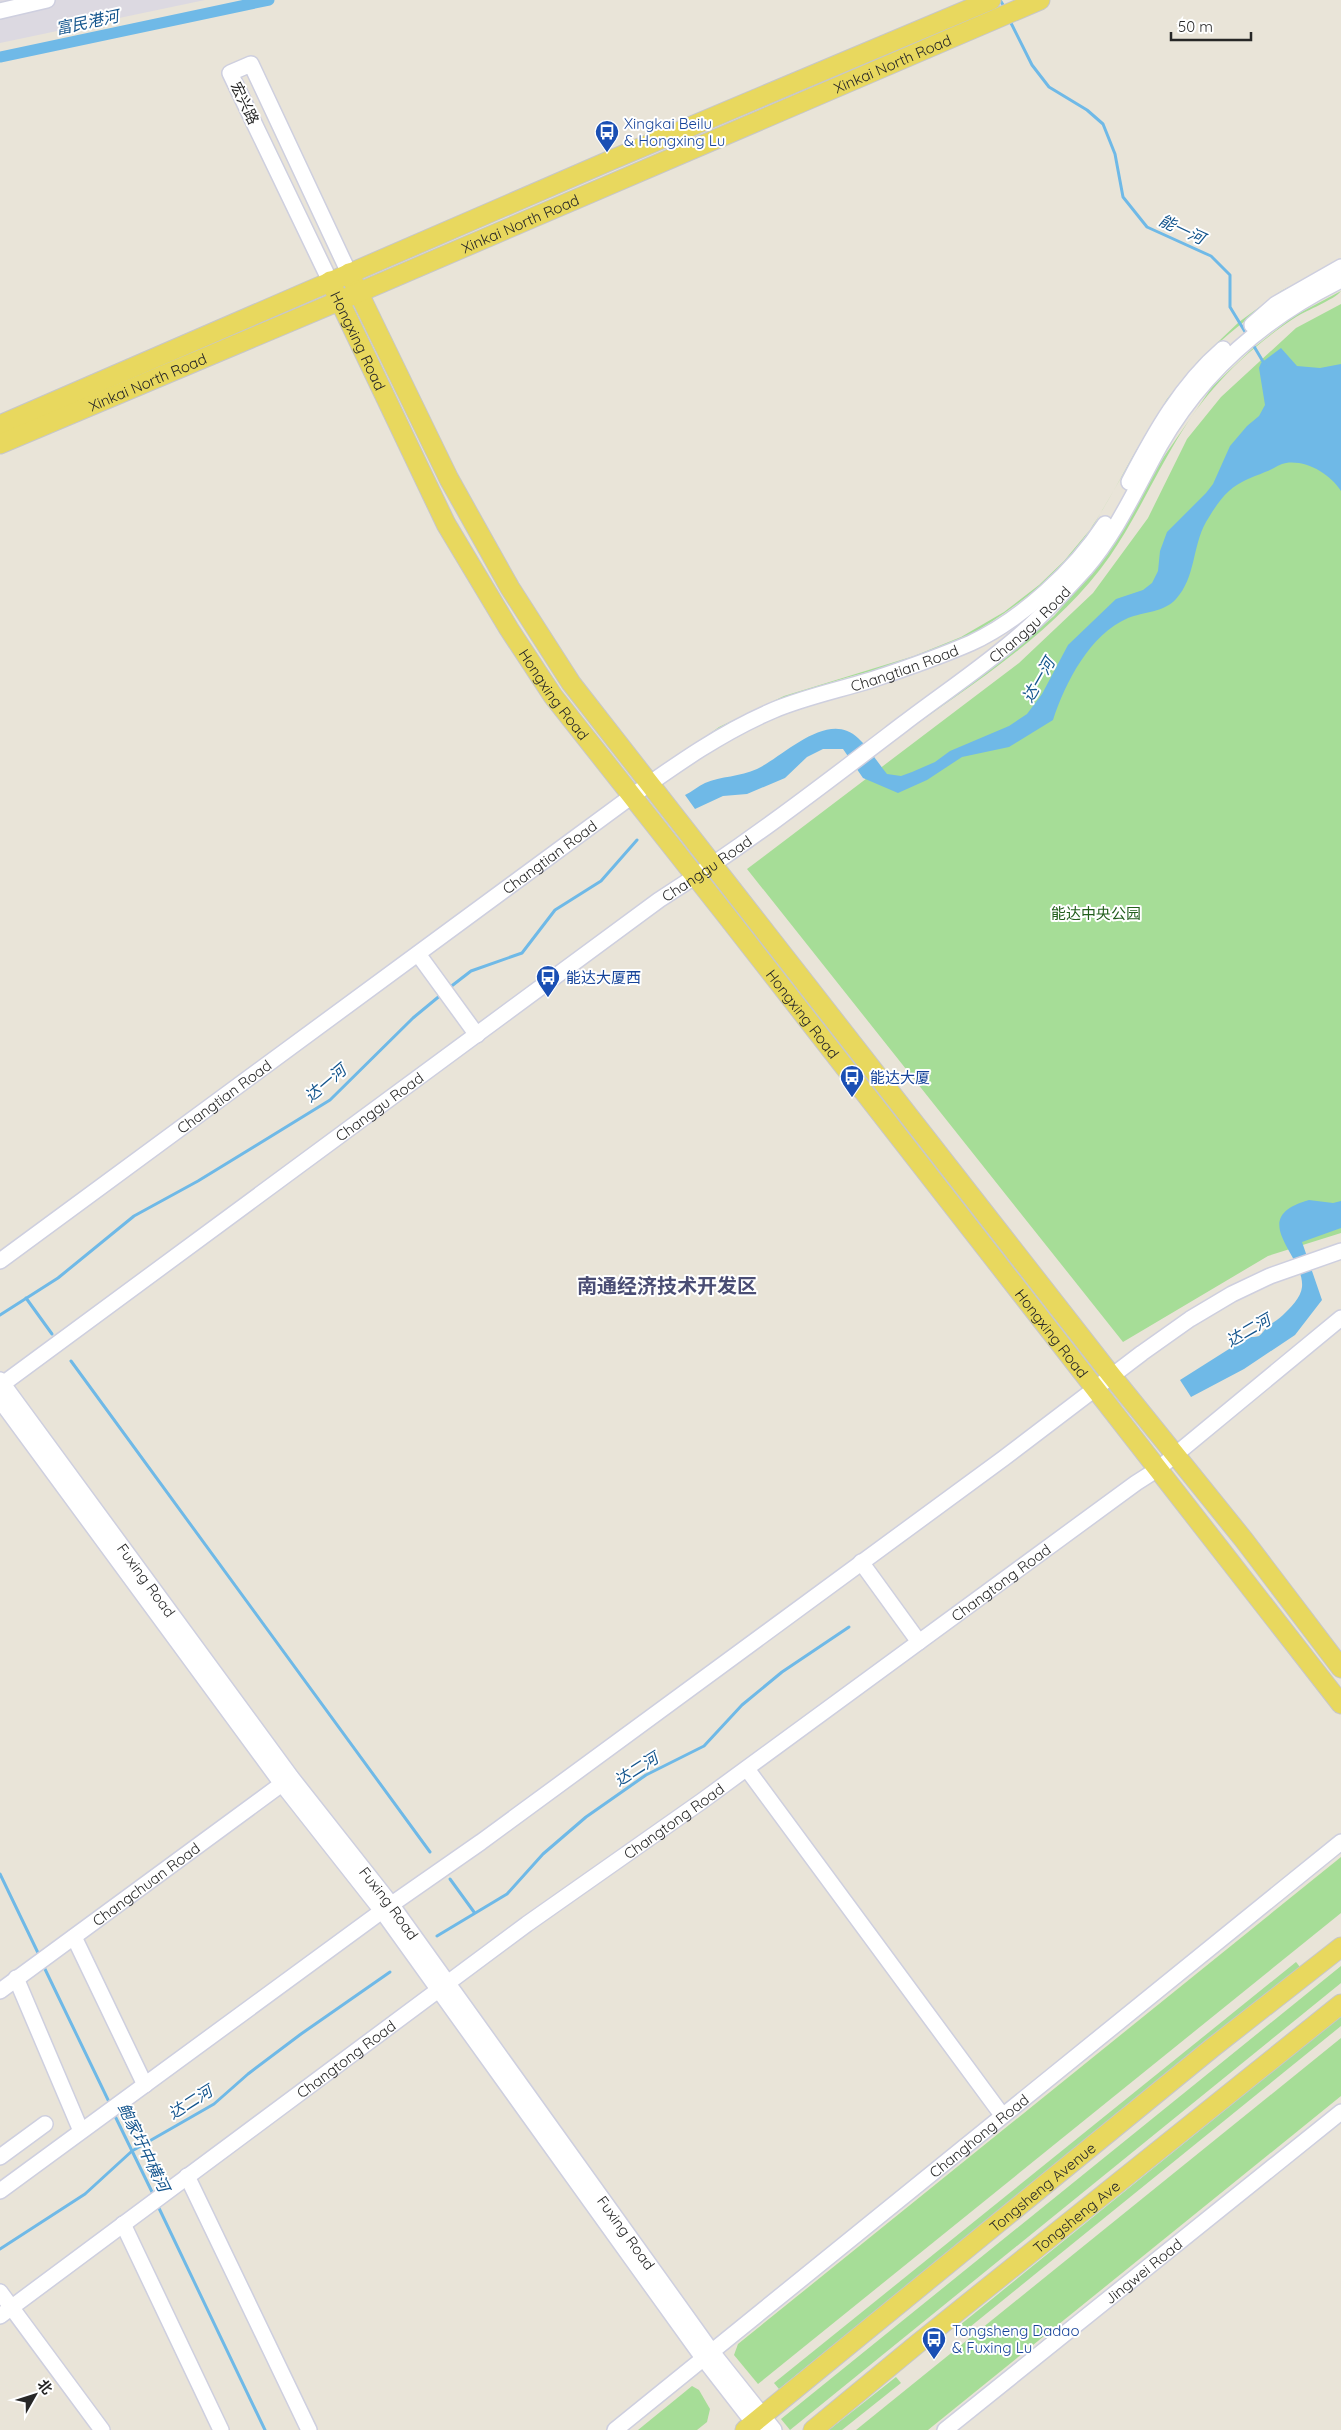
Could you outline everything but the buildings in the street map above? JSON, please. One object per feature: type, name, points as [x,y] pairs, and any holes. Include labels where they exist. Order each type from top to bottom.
[{"type":"main road","name":"Xinkai North Road","points":[[0,424],[330,281],[991,0]]},
{"type":"main road","name":"Xinkai North Road","points":[[0,444],[358,293],[1040,0]]},
{"type":"main road","name":"Hongxing Road","points":[[349,273],[449,478],[510,588],[572,683],[1111,1375],[1244,1540],[1341,1668]]},
{"type":"main road","name":"Hongxing Road","points":[[330,281],[446,524],[508,629],[552,696],[696,877],[1341,1704]]},
{"type":"main road","name":"Tongsheng Avenue","points":[[759,2426],[1205,2054],[1341,1947]]},
{"type":"main road","name":"Tongsheng Ave","points":[[813,2430],[1341,2004]]},
{"type":"street","points":[[0,11],[48,0]]},
{"type":"street","name":"宏兴路","points":[[330,281],[230,73],[251,64],[349,273]]},
{"type":"street","name":"Changtian Road","points":[[0,1261],[651,782],[713,740],[776,709],[872,680],[972,643],[1008,622],[1052,587],[1096,539],[1119,503],[1146,449],[1182,391],[1212,358],[1276,304],[1341,267]]},
{"type":"street","name":"Changgu Road","points":[[1,1383],[660,900],[696,877],[851,765],[1023,633],[1084,570],[1127,510],[1161,444],[1188,404],[1221,363],[1264,327],[1310,296],[1341,280]]},
{"type":"street","points":[[418,954],[477,1035]]},
{"type":"street","points":[[0,2191],[387,1908],[481,1842],[1004,1458],[1111,1375],[1190,1319],[1232,1294],[1294,1267],[1341,1251]]},
{"type":"street","name":"Changtong Road","points":[[6,2312],[527,1924],[747,1769],[1136,1483],[1158,1469],[1341,1318]]},
{"type":"street","name":"Fuxing Road","points":[[1,1383],[287,1780]]},
{"type":"street","name":"Fuxing Road","points":[[0,1400],[287,1780],[387,1908],[759,2426]]},
{"type":"street","points":[[861,1562],[919,1642]]},
{"type":"street","points":[[747,1769],[1002,2115]]},
{"type":"street","name":"Changchuan Road","points":[[0,1991],[287,1780]]},
{"type":"street","name":"Changhong Road","points":[[615,2430],[1341,1842]]},
{"type":"street","points":[[74,1937],[139,2089]]},
{"type":"street","points":[[16,1978],[87,2127]]},
{"type":"street","name":"Jingwei Road","points":[[945,2430],[1341,2112]]},
{"type":"street","points":[[0,2157],[45,2124]]},
{"type":"street","points":[[183,2179],[309,2430]]},
{"type":"street","points":[[128,2220],[221,2430]]},
{"type":"street","points":[[0,2292],[6,2312],[102,2430]]},
{"type":"shaded area","points":[[0,0],[205,0],[0,43]]},
{"type":"green space","points":[[1341,260],[1268,304],[1225,337],[1186,377],[1156,417],[1167,399],[1199,360],[1239,322],[1281,291]]},
{"type":"green space","points":[[1341,291],[1274,332],[1242,359],[1213,389],[1171,449],[1136,514],[1110,556],[1087,585],[1062,611],[1006,660],[886,746],[1019,646],[1054,616],[1107,555],[1163,458],[1212,387],[1252,349],[1294,316]]},
{"type":"green space","name":"能达中央公园","points":[[1341,304],[1341,1233],[1268,1256],[1123,1342],[747,869],[1019,663],[1093,593],[1148,518],[1187,439],[1221,397],[1296,328]]},
{"type":"green space","points":[[1088,532],[1060,568],[1038,588],[1020,602],[972,634],[919,656],[807,690],[770,704],[727,726],[672,761],[719,727],[784,696],[914,656],[961,637],[1004,612],[1039,585],[1064,561]]},
{"type":"green space","points":[[661,906],[662,908],[35,1367],[35,1365]]},
{"type":"green space","points":[[1341,1857],[1341,1913],[758,2384],[734,2355],[738,2344]]},
{"type":"green space","points":[[1296,1962],[1300,1967],[779,2389],[774,2383]]},
{"type":"green space","points":[[1341,1966],[1341,1983],[790,2430],[781,2419]]},
{"type":"green space","points":[[1341,2016],[1341,2026],[965,2331],[960,2325]]},
{"type":"green space","points":[[1341,2038],[1341,2096],[928,2430],[856,2430]]},
{"type":"green space","points":[[896,2377],[901,2383],[842,2430],[829,2430]]},
{"type":"green space","points":[[692,2386],[699,2390],[710,2409],[707,2422],[697,2430],[638,2430]]},
{"type":"water","points":[[1281,348],[1297,366],[1320,368],[1341,364],[1341,491],[1331,479],[1317,469],[1294,463],[1281,465],[1246,480],[1233,488],[1219,502],[1206,522],[1198,541],[1191,572],[1176,599],[1166,607],[1128,618],[1114,625],[1102,635],[1081,661],[1072,676],[1053,720],[1009,747],[962,757],[927,780],[898,793],[863,778],[843,749],[823,749],[807,757],[785,778],[747,794],[723,796],[695,809],[685,795],[705,783],[757,769],[806,738],[820,732],[833,729],[846,730],[862,742],[887,774],[901,776],[935,762],[950,751],[1009,726],[1027,714],[1042,694],[1068,645],[1116,599],[1143,590],[1152,583],[1158,571],[1160,551],[1167,532],[1206,493],[1213,484],[1230,446],[1247,426],[1259,416],[1265,405],[1259,368],[1261,363]]},
{"type":"water","points":[[1309,1200],[1333,1203],[1341,1201],[1341,1228],[1302,1242],[1322,1300],[1295,1335],[1244,1369],[1191,1397],[1180,1380],[1248,1337],[1259,1336],[1267,1327],[1283,1315],[1297,1299],[1302,1287],[1301,1275],[1279,1227],[1281,1217],[1290,1208]]},
{"type":"waterway","name":"富民港河","points":[[0,57],[269,0]]},
{"type":"waterway","name":"能一河","points":[[1000,0],[1005,8]]},
{"type":"waterway","name":"能一河","points":[[1009,19],[1032,65],[1049,87],[1087,110],[1103,124],[1115,154],[1123,197],[1147,227],[1211,256],[1230,275],[1230,307],[1247,335]]},
{"type":"waterway","name":"能一河","points":[[1252,343],[1265,365]]},
{"type":"waterway","name":"达一河","points":[[449,988],[471,971],[522,953],[555,910],[601,881],[637,840]]},
{"type":"waterway","name":"达一河","points":[[0,1315],[58,1278],[134,1216],[198,1181],[330,1100],[413,1018],[442,994]]},
{"type":"waterway","points":[[26,1298],[52,1334]]},
{"type":"waterway","points":[[71,1361],[430,1852]]},
{"type":"waterway","name":"达二河","points":[[437,1936],[507,1894],[543,1854],[586,1817],[646,1775],[704,1746],[742,1705],[782,1672],[849,1627]]},
{"type":"waterway","name":"鲍家圩中横河","points":[[0,1874],[40,1957]]},
{"type":"waterway","points":[[450,1879],[474,1912]]},
{"type":"waterway","name":"鲍家圩中横河","points":[[43,1965],[111,2106]]},
{"type":"waterway","name":"达二河","points":[[0,2249],[85,2194],[132,2151],[214,2104],[248,2074],[301,2034],[390,1972]]},
{"type":"waterway","name":"鲍家圩中横河","points":[[114,2114],[154,2196]]},
{"type":"waterway","name":"鲍家圩中横河","points":[[157,2204],[265,2430]]},
{"type":"place","name":"Xingkai Beilu & Hongxing Lu","points":[[607,153]]},
{"type":"place","name":"能达大厦西","points":[[548,998]]},
{"type":"place","name":"能达大厦","points":[[852,1098]]},
{"type":"place","name":"Tongsheng Dadao & Fuxing Lu","points":[[934,2360]]},
{"type":"district","name":"南通经济技术开发区","points":[[667,1285]]}]
